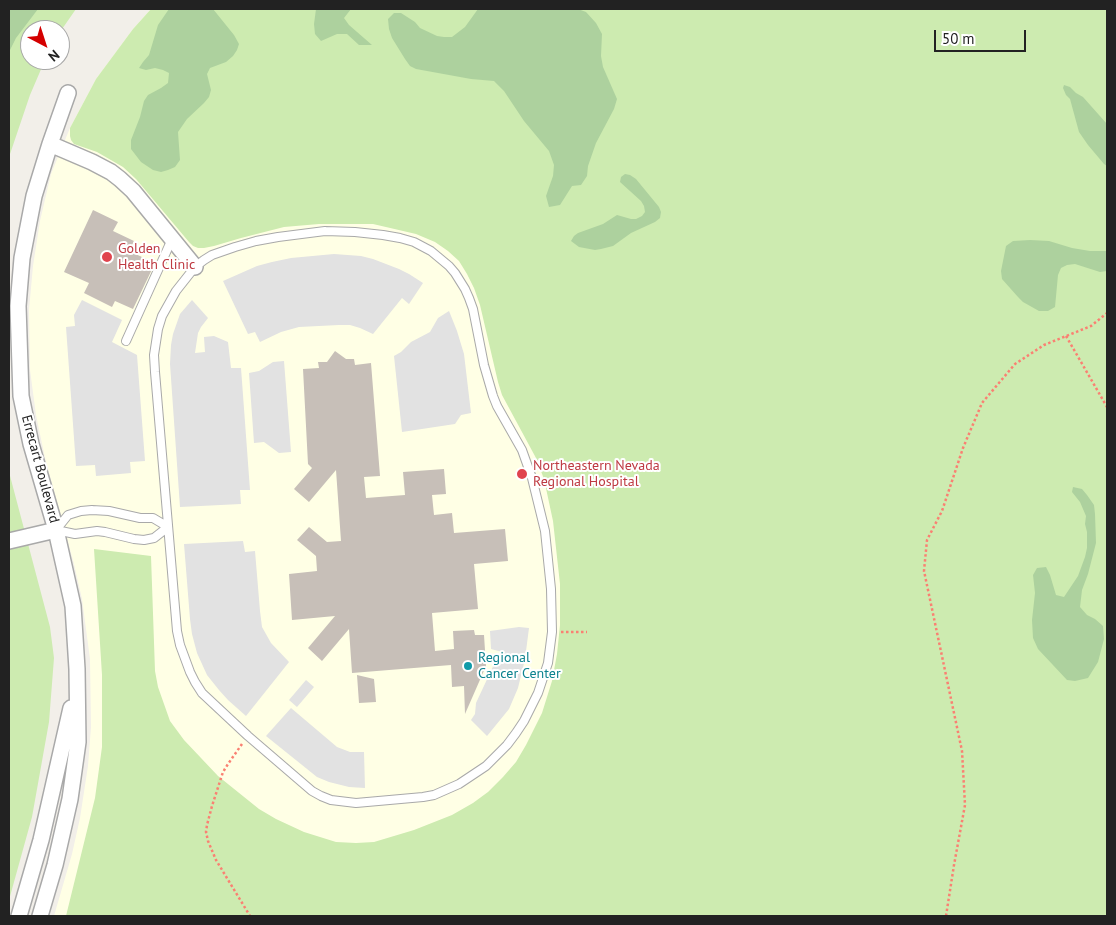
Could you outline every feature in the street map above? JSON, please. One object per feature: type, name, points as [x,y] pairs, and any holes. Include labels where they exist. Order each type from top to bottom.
[{"type":"street","name":"Errecart Boulevard","points":[[40,916],[55,865],[70,799],[78,742],[78,669],[73,606],[56,530],[30,444],[21,396],[18,315],[22,258],[34,196],[68,93]]},
{"type":"street","points":[[50,144],[92,162],[120,179],[133,191],[195,267]]},
{"type":"street","points":[[9,541],[56,530]]},
{"type":"street","name":"Errecart Boulevard","points":[[19,916],[41,840],[67,728],[78,669]]},
{"type":"lane","points":[[325,232],[354,232],[400,238],[424,246],[449,266],[469,298],[492,392],[497,406],[522,450],[532,478],[543,521],[552,605],[552,632],[544,677],[528,713],[516,733],[496,756],[476,774],[459,784],[434,795],[414,798],[356,803],[331,800],[304,785],[202,693],[195,682],[184,658],[177,632],[154,355],[155,340],[160,323],[170,302],[195,267],[212,255],[235,247],[278,237],[325,232]]},
{"type":"lane","points":[[126,341],[172,239]]},
{"type":"lane","points":[[92,510],[109,511],[140,518],[153,518],[168,527],[154,538],[144,540],[97,531],[75,534],[56,530],[68,515],[92,510]]},
{"type":"path","points":[[946,916],[966,805],[962,751],[924,571],[928,540],[942,511],[963,448],[982,403],[1015,364],[1044,345],[1091,326],[1107,313]]},
{"type":"path","points":[[1066,336],[1107,406]]},
{"type":"path","points":[[552,632],[587,632]]},
{"type":"path","points":[[248,736],[223,772],[206,832],[216,860],[250,916]]},
{"type":"shaded area","name":"Northeastern Nevada Regional Hospital","points":[[151,9],[1009,491],[508,916],[54,916],[72,854],[88,766],[91,727],[90,659],[82,599],[45,458],[36,415],[30,370],[29,310],[33,266],[40,221],[51,174],[70,128],[96,79],[133,29]]},
{"type":"shaded area","points":[[334,254],[373,259],[399,269],[423,283],[409,304],[402,298],[373,334],[350,325],[339,325],[299,327],[281,332],[260,342],[255,332],[248,334],[223,281],[257,266],[272,262],[291,258]]},
{"type":"shaded area","points":[[82,300],[122,320],[112,342],[137,355],[145,461],[130,462],[131,473],[96,476],[95,465],[76,466],[66,327],[75,326],[74,315]]},
{"type":"shaded area","points":[[192,300],[208,318],[198,333],[195,353],[205,352],[204,337],[214,336],[228,342],[231,368],[241,368],[250,490],[240,490],[241,504],[180,507],[170,364],[171,345],[180,314]]},
{"type":"shaded area","points":[[449,311],[464,354],[471,413],[461,415],[455,424],[402,432],[394,356],[411,342],[430,332],[438,318]]},
{"type":"shaded area","points":[[284,361],[291,452],[279,453],[264,442],[254,443],[249,373],[259,371],[273,362]]},
{"type":"shaded area","points":[[243,541],[245,552],[255,551],[262,627],[271,643],[289,662],[246,716],[228,700],[207,675],[197,653],[190,619],[184,544]]},
{"type":"shaded area","points":[[519,627],[529,628],[525,659],[518,688],[509,709],[487,736],[471,720],[475,714],[476,703],[496,660],[500,660],[502,652],[491,649],[490,631]]},
{"type":"shaded area","points":[[306,680],[314,687],[297,707],[289,700]]},
{"type":"shaded area","points":[[291,708],[337,747],[350,752],[364,752],[365,788],[349,787],[317,777],[266,736]]},
{"type":"green space","points":[[9,9],[76,9],[68,20],[20,20],[20,70],[41,70],[30,95],[9,157]]},
{"type":"green space","points":[[9,9],[38,9],[30,20],[20,20],[20,33],[9,52]]},
{"type":"green space","points":[[151,9],[1107,9],[1107,916],[66,916],[95,798],[102,747],[102,675],[94,549],[151,556],[155,671],[158,687],[170,721],[184,740],[218,776],[259,809],[304,832],[336,842],[374,842],[414,830],[452,815],[488,792],[516,762],[542,713],[552,681],[560,625],[560,584],[553,521],[544,479],[536,458],[502,395],[480,305],[474,288],[459,261],[435,242],[416,234],[373,224],[319,224],[284,227],[214,246],[198,248],[189,242],[136,179],[123,167],[97,152],[74,144],[71,140],[70,128],[96,79],[133,29]]},
{"type":"green space","points":[[169,9],[213,9],[239,44],[233,56],[226,62],[210,68],[207,74],[211,90],[209,97],[187,119],[178,132],[180,160],[175,167],[161,172],[153,170],[141,162],[131,149],[131,140],[144,101],[148,95],[168,83],[169,73],[155,68],[146,70],[139,68],[149,55],[158,25]]},
{"type":"green space","points":[[316,9],[351,9],[344,18],[349,25],[372,45],[359,45],[347,34],[337,34],[321,41],[315,34]]},
{"type":"green space","points":[[478,9],[578,9],[586,12],[596,23],[602,34],[601,56],[603,67],[617,99],[614,109],[596,143],[588,166],[587,176],[581,185],[572,186],[560,205],[549,207],[546,196],[553,176],[554,165],[549,151],[524,121],[504,91],[494,81],[471,79],[416,69],[410,66],[392,38],[389,29],[388,19],[394,13],[401,13],[415,22],[420,28],[437,36],[452,37],[465,27]]},
{"type":"green space","points":[[1064,85],[1070,87],[1083,97],[1107,124],[1107,166],[1079,132],[1070,99],[1063,88]]},
{"type":"green space","points":[[625,174],[636,179],[659,207],[661,212],[660,218],[631,233],[613,246],[595,250],[579,247],[571,241],[578,233],[603,224],[617,215],[636,219],[645,212],[641,201],[620,182],[621,177]]},
{"type":"green space","points":[[1013,241],[1049,241],[1090,251],[1107,251],[1107,271],[1100,272],[1075,264],[1061,268],[1058,275],[1055,307],[1048,311],[1039,311],[1023,302],[1002,279],[1001,271],[1006,246]]},
{"type":"green space","points":[[9,472],[50,627],[54,658],[49,722],[32,817],[9,900]]},
{"type":"green space","points":[[1073,487],[1082,489],[1087,495],[1094,505],[1095,514],[1096,543],[1082,590],[1080,607],[1087,615],[1103,626],[1104,639],[1098,662],[1088,678],[1075,681],[1067,680],[1038,649],[1033,638],[1032,620],[1035,593],[1033,575],[1037,568],[1046,567],[1056,595],[1064,597],[1078,576],[1085,557],[1087,548],[1086,516],[1080,502],[1072,492]]},
{"type":"building","name":"Golden Health Clinic","points":[[93,210],[118,222],[113,231],[134,241],[129,251],[155,263],[133,309],[115,301],[112,307],[84,293],[89,283],[64,272]]},
{"type":"building","points":[[335,351],[346,359],[354,359],[355,365],[371,363],[380,476],[364,477],[366,498],[405,495],[403,472],[444,469],[446,494],[432,495],[434,515],[452,513],[454,533],[505,529],[508,561],[474,564],[478,609],[432,613],[435,651],[454,649],[453,631],[474,630],[475,635],[484,635],[486,666],[465,714],[464,686],[452,687],[451,665],[352,673],[349,629],[322,661],[308,648],[335,616],[292,620],[289,574],[317,571],[316,556],[297,540],[309,527],[327,542],[341,541],[336,470],[309,502],[294,489],[312,468],[308,464],[303,369],[319,368],[318,362],[327,362]]},
{"type":"building","points":[[357,675],[374,679],[376,702],[359,703]]},
{"type":"place","name":"Golden Health Clinic","points":[[107,257]]},
{"type":"place","name":"Northeastern Nevada Regional Hospital","points":[[522,474]]},
{"type":"place","name":"Regional Cancer Center","points":[[468,666]]}]
